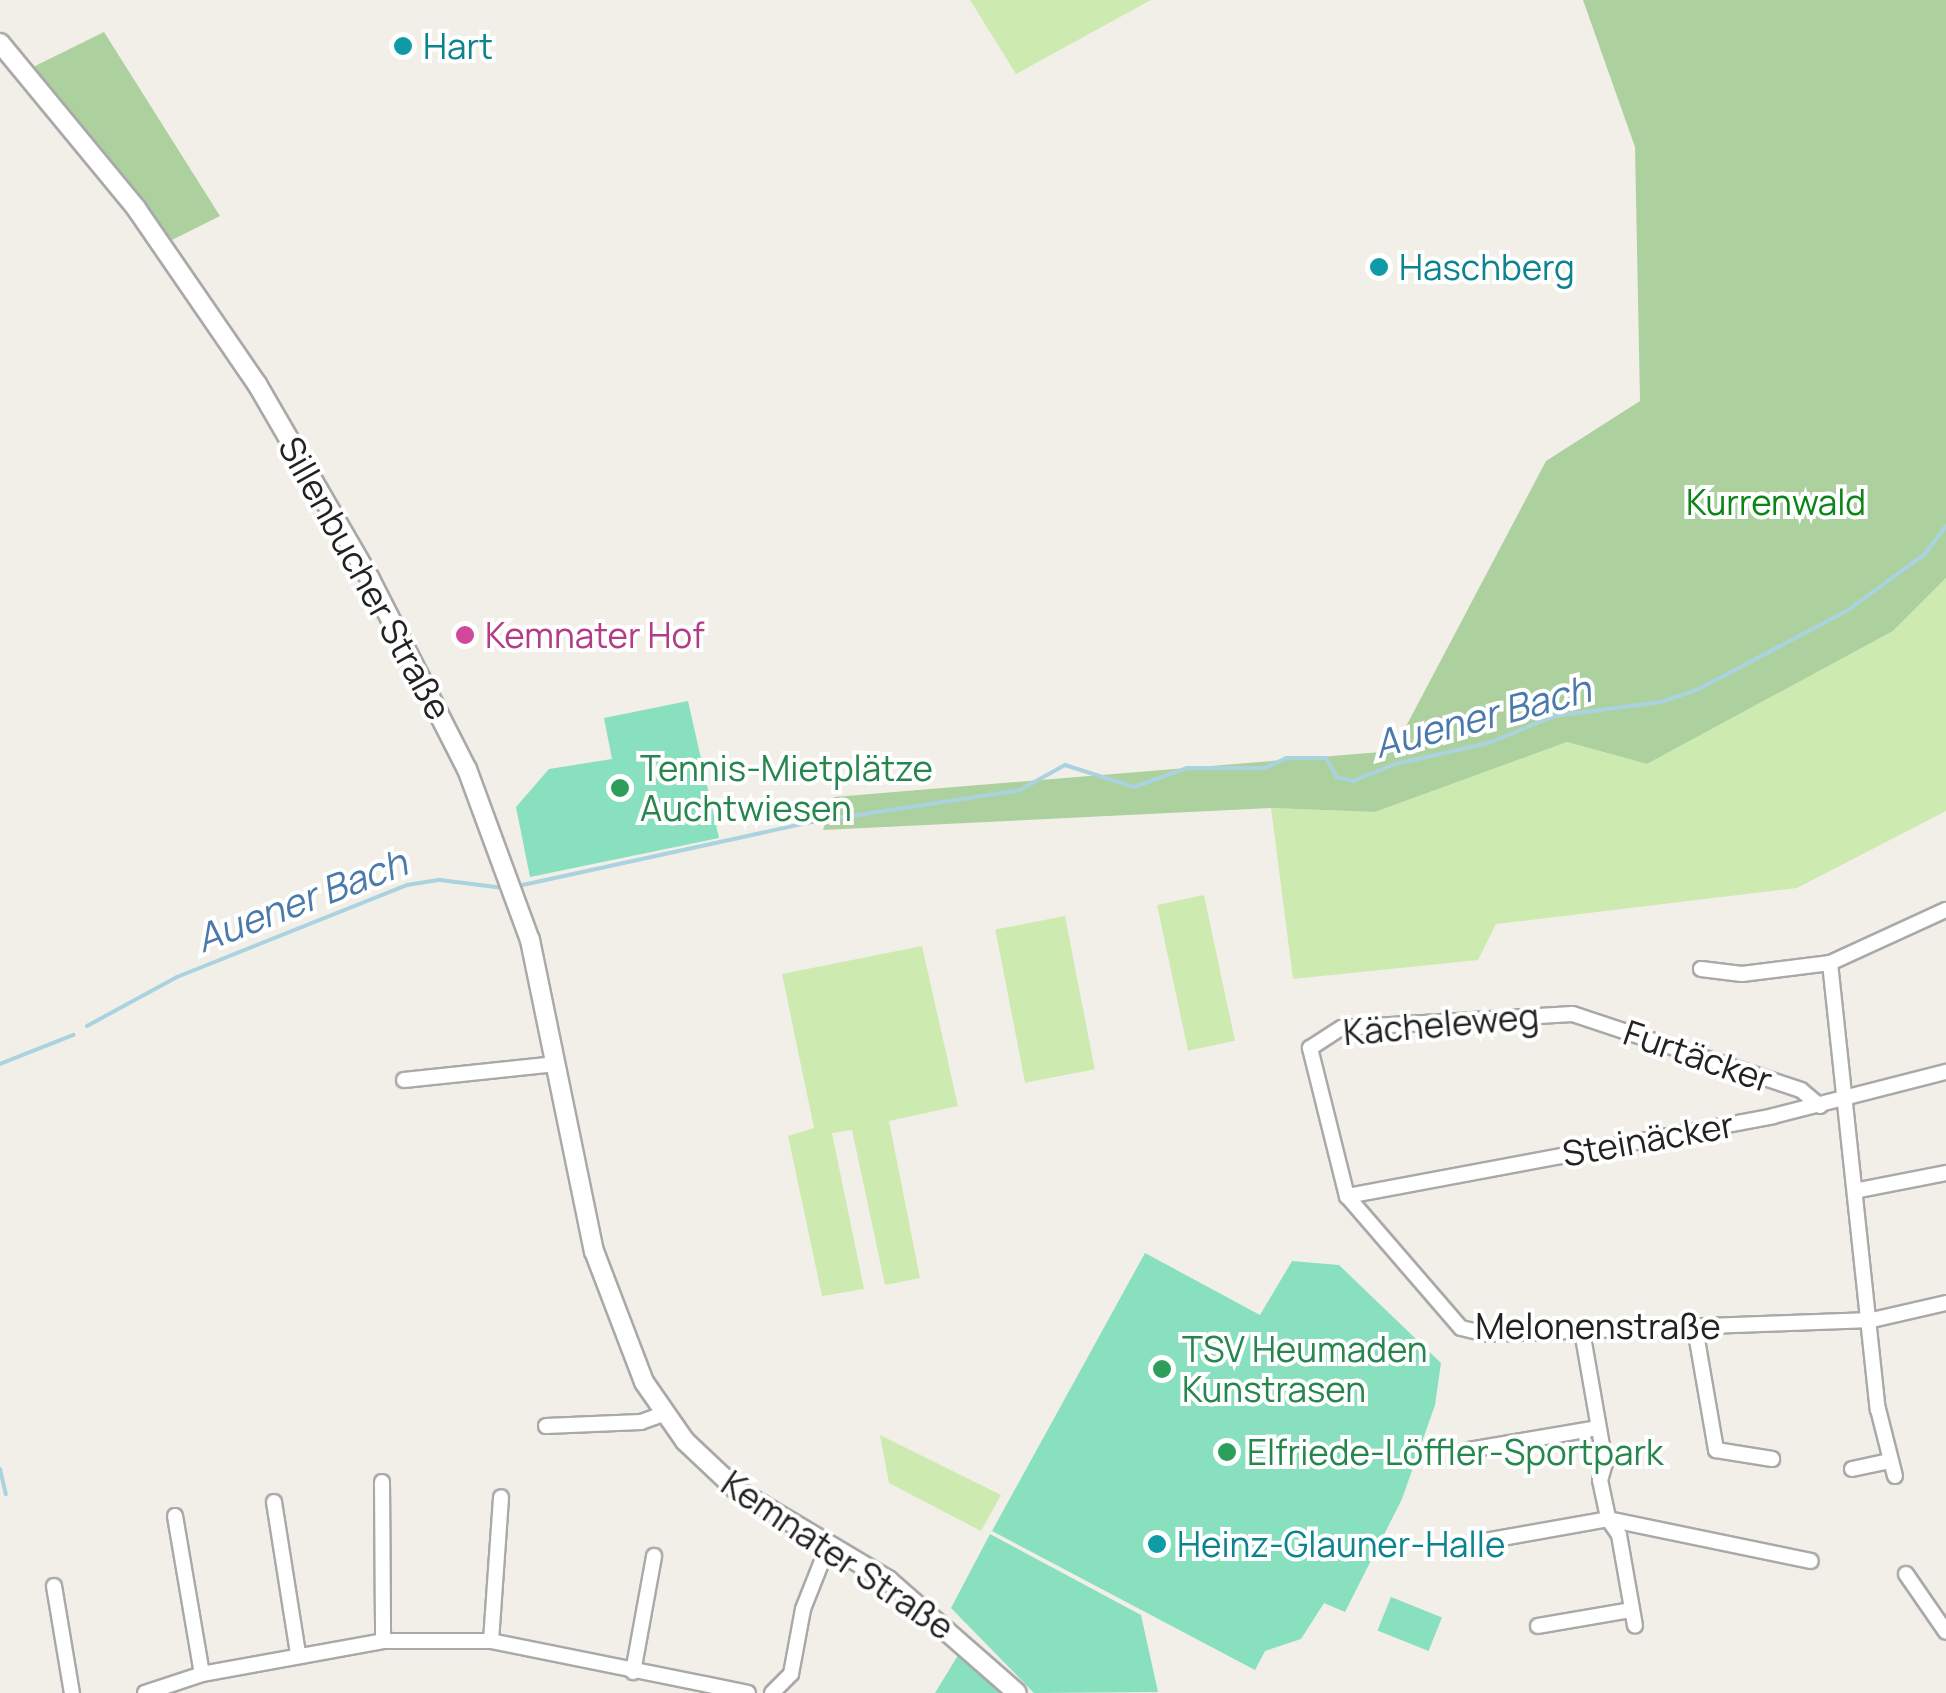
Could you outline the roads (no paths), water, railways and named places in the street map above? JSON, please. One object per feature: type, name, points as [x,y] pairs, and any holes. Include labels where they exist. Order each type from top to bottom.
[{"type":"street","name":"Sillenbucher Straße","points":[[0,44],[136,208],[283,427],[437,708],[514,888],[580,1184]]},
{"type":"street","points":[[1701,969],[1742,974],[1830,963],[1946,910]]},
{"type":"street","points":[[1830,963],[1843,1100],[1858,1190],[1872,1320],[1878,1409],[1893,1468],[1852,1469]]},
{"type":"street","name":"Kächeleweg","points":[[1312,1043],[1342,1028],[1572,1014]]},
{"type":"street","name":"Furtäcker","points":[[1572,1014],[1800,1090],[1820,1106]]},
{"type":"street","name":"Melonenstraße","points":[[1312,1043],[1347,1196],[1461,1328],[1487,1334],[1872,1320],[1946,1302]]},
{"type":"street","points":[[404,1080],[556,1064]]},
{"type":"street","name":"Steinäcker","points":[[1347,1196],[1820,1106],[1946,1072]]},
{"type":"street","points":[[1858,1190],[1946,1172]]},
{"type":"street","name":"Kemnater Straße","points":[[580,1184],[610,1304],[631,1358],[663,1414],[737,1490],[938,1619],[1016,1693]]},
{"type":"street","points":[[1695,1328],[1716,1450],[1772,1460]]},
{"type":"street","points":[[1582,1331],[1608,1519],[1619,1535],[1634,1626]]},
{"type":"street","points":[[546,1426],[641,1422],[663,1414]]},
{"type":"street","points":[[1468,1450],[1598,1428]]},
{"type":"street","points":[[382,1482],[384,1641]]},
{"type":"street","points":[[491,1641],[500,1497]]},
{"type":"street","points":[[274,1502],[298,1654]]},
{"type":"street","points":[[175,1516],[202,1674]]},
{"type":"street","points":[[1485,1541],[1608,1519],[1810,1561]]},
{"type":"street","points":[[772,1693],[791,1674],[803,1610],[828,1546]]},
{"type":"street","points":[[633,1672],[654,1556]]},
{"type":"street","points":[[1906,1574],[1946,1632]]},
{"type":"street","points":[[54,1586],[72,1693]]},
{"type":"street","points":[[1538,1626],[1631,1610]]},
{"type":"street","points":[[145,1693],[202,1674],[384,1641],[491,1641],[748,1693]]},
{"type":"waterway","name":"Auener Bach","points":[[518,886],[812,822],[1020,790],[1065,765],[1134,787],[1187,768],[1265,768],[1286,758],[1326,758],[1337,777],[1353,781],[1395,764],[1489,743],[1554,716],[1661,702],[1699,689],[1848,610],[1925,554],[1946,526]]},
{"type":"waterway","name":"Auener Bach","points":[[87,1026],[177,977],[407,885],[440,880],[503,888]]},
{"type":"waterway","points":[[0,1064],[73,1035]]},
{"type":"waterway","points":[[0,1469],[6,1494]]},
{"type":"place","name":"Hart","points":[[403,46]]},
{"type":"place","name":"Haschberg","points":[[1379,267]]},
{"type":"place","name":"Kemnater Hof","points":[[465,635]]},
{"type":"place","name":"Tennis-Mietplätze Auchtwiesen","points":[[620,788]]},
{"type":"place","name":"TSV Heumaden Kunstrasen","points":[[1162,1369]]},
{"type":"place","name":"Elfriede-Löffler-Sportpark","points":[[1227,1452]]},
{"type":"place","name":"Heinz-Glauner-Halle","points":[[1157,1544]]},
{"type":"park label","name":"Kurrenwald","points":[[1776,502]]}]
